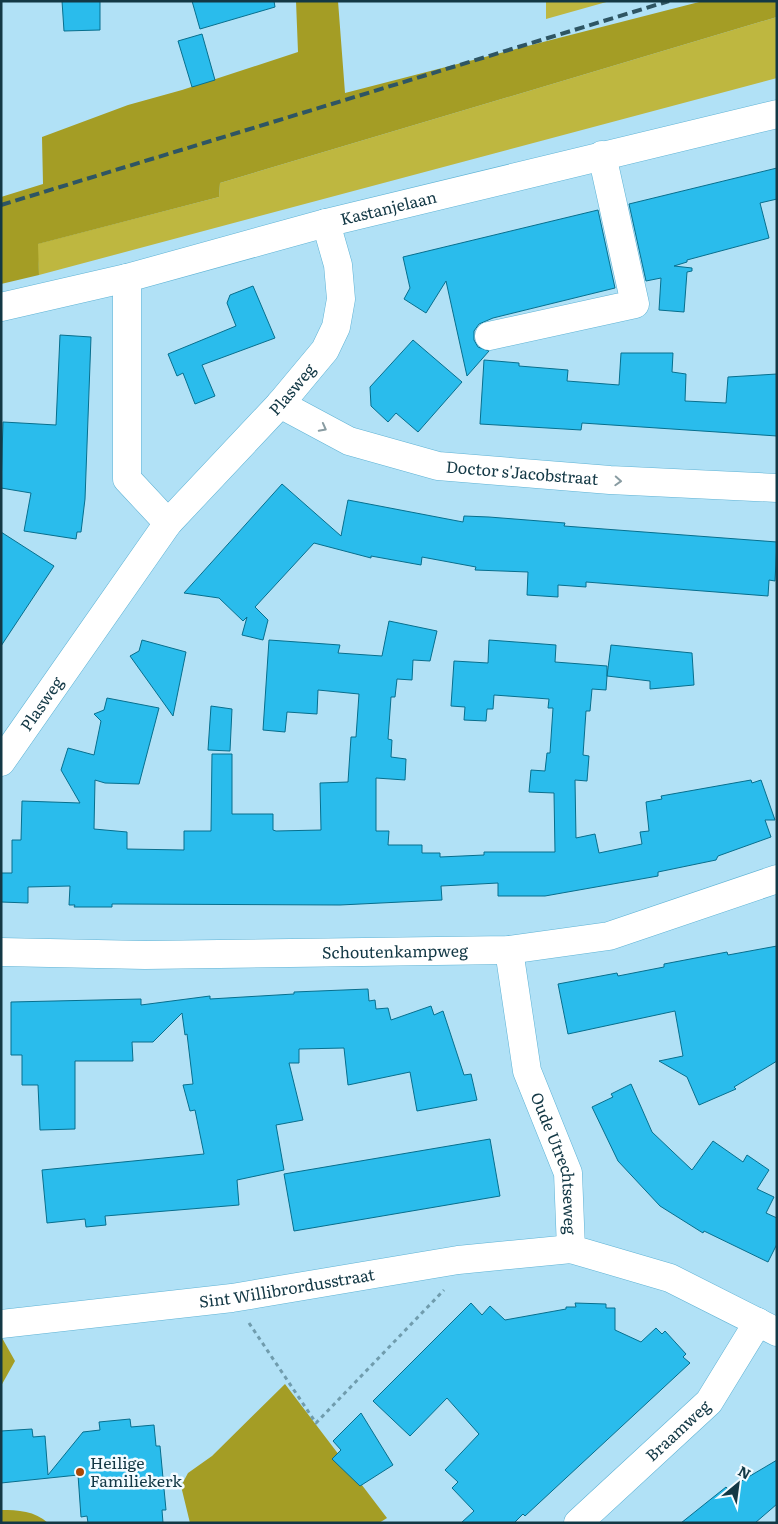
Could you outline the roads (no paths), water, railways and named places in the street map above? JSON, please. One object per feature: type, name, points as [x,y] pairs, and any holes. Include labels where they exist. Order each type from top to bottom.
[{"type":"street","name":"Kastanjelaan","points":[[1,307],[127,278],[326,222],[602,154],[777,114]]},
{"type":"street","points":[[489,336],[635,304],[602,154]]},
{"type":"street","name":"Plasweg","points":[[1,762],[168,523],[280,404],[325,350],[336,327],[341,299],[338,265],[326,222]]},
{"type":"street","points":[[127,278],[128,479],[168,523]]},
{"type":"street","name":"Doctor s'Jacobstraat","points":[[280,404],[349,441],[438,466],[610,480],[777,488]]},
{"type":"street","name":"Schoutenkampweg","points":[[1,952],[145,955],[509,950],[610,936],[777,879]]},
{"type":"street","name":"Oude Utrechtseweg","points":[[509,950],[526,1071],[568,1173],[571,1249],[670,1278],[768,1327]]},
{"type":"street","name":"Sint Willibrordusstraat","points":[[1,1324],[232,1298],[458,1260],[571,1249]]},
{"type":"street","name":"Braamweg","points":[[578,1523],[710,1402],[768,1327]]},
{"type":"railway","points":[[1,205],[669,1]]},
{"type":"place","name":"Heilige Familiekerk","points":[[80,1472]]}]
